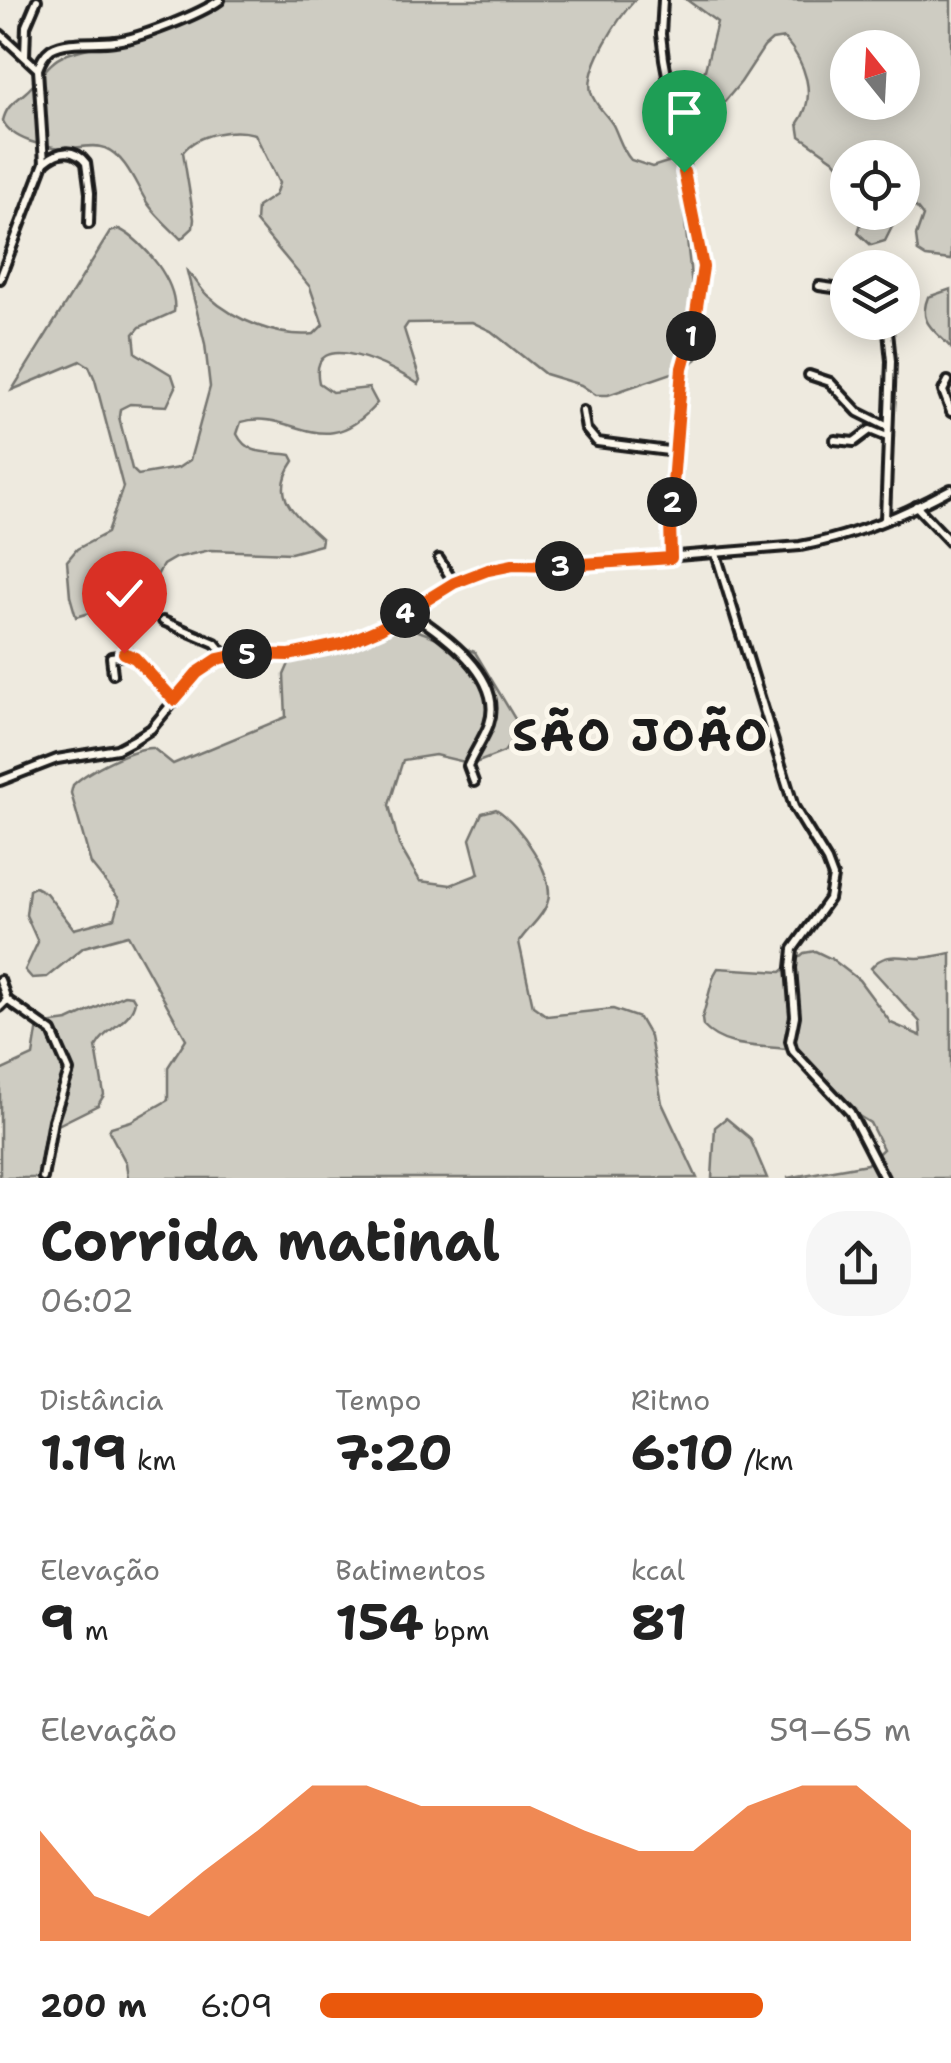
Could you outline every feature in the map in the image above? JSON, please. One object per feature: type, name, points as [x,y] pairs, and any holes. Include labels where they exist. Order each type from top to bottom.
[{"type":"street","points":[[25,56],[26,26],[37,0]]},
{"type":"street","points":[[0,279],[44,162],[38,69],[42,58],[63,45],[120,41],[204,10],[220,0]]},
{"type":"street","points":[[663,0],[664,59],[703,267],[694,326],[682,368],[671,558]]},
{"type":"street","points":[[0,34],[38,69]]},
{"type":"street","points":[[44,162],[61,152],[80,156],[86,163],[89,224]]},
{"type":"street","points":[[819,286],[830,288]]},
{"type":"street","points":[[885,519],[891,361],[888,340]]},
{"type":"street","points":[[809,375],[830,382],[858,412],[888,427]]},
{"type":"street","points":[[948,381],[943,390],[951,412]]},
{"type":"street","points":[[583,411],[586,429],[597,442],[676,452]]},
{"type":"street","points":[[835,440],[854,442],[870,430],[888,437]]},
{"type":"street","points":[[0,782],[57,759],[117,749],[151,730],[197,673],[226,656],[289,655],[362,637],[454,583],[503,566],[671,558],[826,541],[951,489]]},
{"type":"street","points":[[916,506],[951,543]]},
{"type":"street","points":[[716,554],[794,806],[827,860],[833,878],[829,899],[793,949],[795,1016],[790,1041],[793,1051],[850,1112],[884,1178]]},
{"type":"street","points":[[439,559],[454,583]]},
{"type":"street","points":[[408,611],[458,652],[480,674],[488,690],[492,701],[490,722],[468,766],[474,782]]},
{"type":"street","points":[[162,622],[216,643],[226,656]]},
{"type":"street","points":[[113,674],[110,657],[131,654],[174,700]]},
{"type":"street","points":[[0,980],[7,1000],[52,1032],[69,1070],[54,1120],[44,1178]]},
{"type":"street","points":[[0,1008],[7,1000]]},
{"type":"shaded area","points":[[207,0],[635,0],[598,57],[591,92],[631,160],[652,167],[674,160],[679,165],[697,359],[684,369],[608,395],[596,395],[581,385],[545,374],[491,331],[472,322],[408,323],[404,329],[418,384],[356,355],[326,356],[319,365],[319,383],[332,392],[369,388],[377,403],[358,421],[324,433],[259,419],[241,422],[237,434],[253,450],[291,455],[294,461],[284,485],[285,496],[295,514],[322,539],[321,545],[291,553],[210,550],[175,558],[163,565],[151,586],[137,599],[76,617],[67,561],[77,549],[107,533],[123,487],[95,380],[89,366],[81,361],[12,390],[110,232],[119,229],[139,243],[165,276],[174,301],[174,312],[140,327],[134,334],[136,353],[172,375],[176,387],[167,406],[130,404],[120,409],[132,469],[138,475],[178,468],[190,460],[210,387],[205,344],[187,271],[219,305],[257,326],[314,334],[323,325],[310,287],[256,222],[257,207],[275,195],[279,183],[255,134],[217,134],[198,140],[183,152],[194,219],[193,228],[181,239],[152,209],[113,152],[95,146],[65,148],[39,144],[21,138],[3,121],[12,105],[59,58],[160,29],[195,12]]},
{"type":"shaded area","points":[[687,0],[951,0],[951,260],[926,257],[918,250],[916,236],[923,216],[920,140],[830,140],[830,157],[800,136],[798,123],[808,91],[803,68],[784,38],[772,40],[764,47],[702,129],[690,130],[683,125],[683,102],[705,70],[717,22]]},
{"type":"shaded area","points":[[890,230],[885,241],[871,245],[858,233]]},
{"type":"shaded area","points":[[951,289],[951,348],[926,320],[925,306],[928,297]]},
{"type":"shaded area","points":[[405,626],[475,652],[521,729],[504,752],[473,764],[435,755],[403,760],[389,805],[399,845],[420,881],[451,885],[479,874],[470,839],[482,813],[496,809],[515,826],[534,852],[549,893],[545,909],[519,942],[533,1006],[547,1016],[613,1009],[639,1018],[650,1037],[662,1103],[697,1178],[128,1178],[126,1163],[109,1131],[168,1100],[168,1067],[186,1039],[128,935],[84,947],[47,977],[32,978],[25,970],[38,942],[26,915],[29,890],[35,887],[46,893],[74,929],[115,918],[120,900],[91,864],[71,793],[73,785],[99,767],[134,751],[153,748],[173,764],[286,717],[284,675],[291,659]]},
{"type":"shaded area","points":[[815,951],[859,980],[891,1023],[921,1036],[920,1022],[871,968],[886,958],[951,953],[951,1178],[787,1178],[867,1164],[883,1149],[870,1123],[828,1097],[798,1051],[724,1040],[703,1026],[702,1019],[718,968],[781,972],[804,953]]},
{"type":"shaded area","points":[[124,995],[132,996],[133,1008],[96,1047],[104,1095],[98,1105],[46,1131],[41,1178],[0,1178],[0,1071],[33,1056],[38,1025],[68,1021]]},
{"type":"shaded area","points":[[726,1118],[750,1138],[767,1178],[712,1178],[715,1127]]},
{"type":"district","name":"SÃO JOÃO","points":[[641,735]]},
{"type":"route","points":[[124,653],[131,654],[174,700],[197,673],[218,659],[241,654],[289,655],[346,643],[381,628],[476,573],[513,565],[671,558],[670,522],[682,368],[694,326],[703,267],[684,172]]}]
